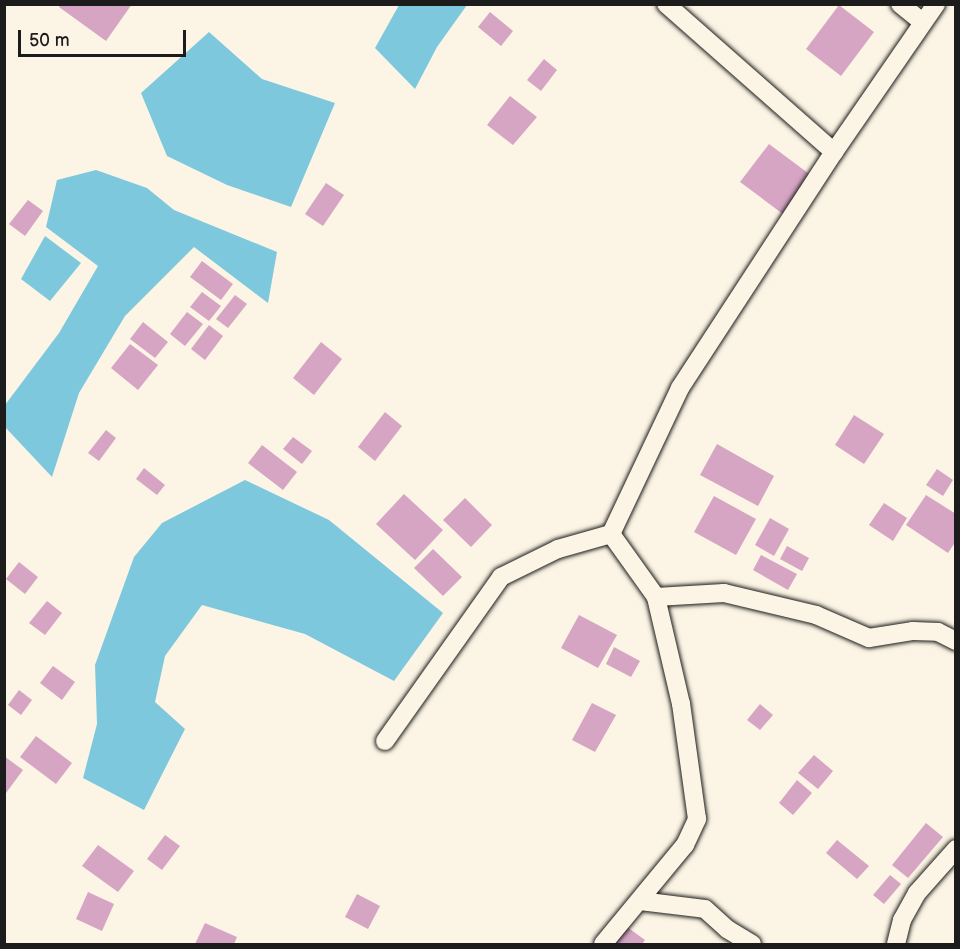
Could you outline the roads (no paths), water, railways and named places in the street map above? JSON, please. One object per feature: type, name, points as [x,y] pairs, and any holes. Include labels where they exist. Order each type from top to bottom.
[{"type":"street","points":[[666,4],[834,152]]},
{"type":"street","points":[[900,4],[922,22]]},
{"type":"street","points":[[385,741],[501,577],[558,549],[611,534],[680,388],[834,152],[936,4]]},
{"type":"street","points":[[603,945],[685,845],[697,819],[681,704],[656,597],[611,534]]},
{"type":"street","points":[[656,597],[724,592],[816,615],[869,638],[913,631],[938,632],[956,641]]},
{"type":"street","points":[[896,945],[902,920],[917,893],[956,849]]},
{"type":"street","points":[[640,901],[705,909],[727,929],[752,945]]},
{"type":"water","points":[[399,5],[467,5],[437,47],[415,89],[375,48]]},
{"type":"water","points":[[209,32],[262,79],[335,103],[291,207],[227,185],[167,156],[141,93]]},
{"type":"water","points":[[96,170],[147,188],[174,210],[277,252],[268,303],[194,247],[125,316],[79,393],[52,477],[5,427],[5,405],[59,333],[98,266],[46,227],[57,180]]},
{"type":"water","points":[[45,236],[81,263],[50,301],[21,279]]},
{"type":"water","points":[[245,480],[329,520],[443,613],[394,681],[305,634],[202,605],[165,656],[155,702],[185,729],[144,810],[83,778],[97,724],[95,665],[134,557],[162,523]]}]
